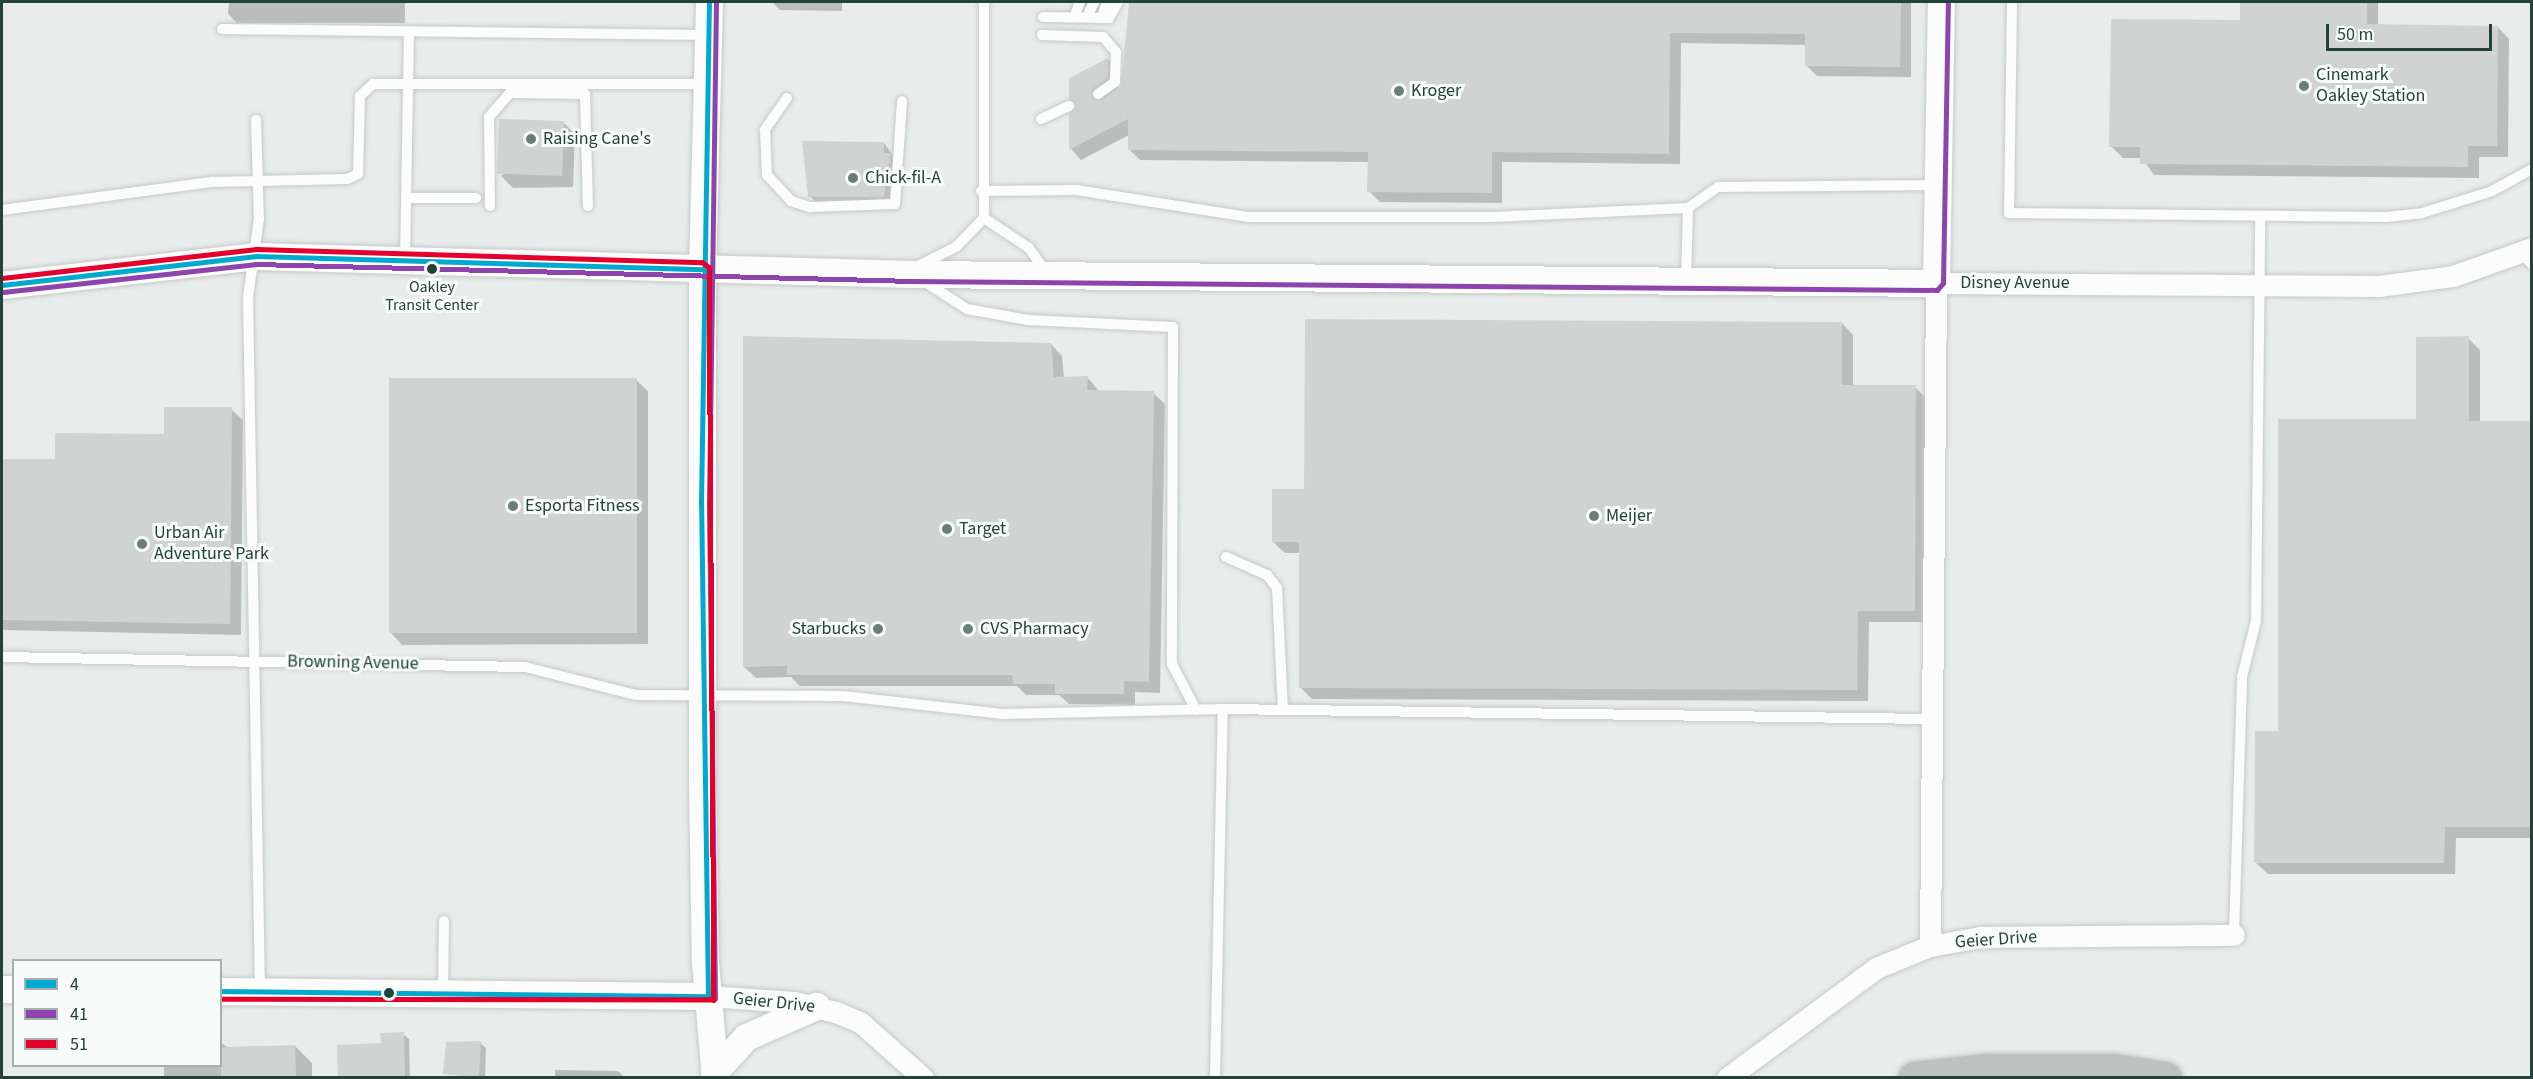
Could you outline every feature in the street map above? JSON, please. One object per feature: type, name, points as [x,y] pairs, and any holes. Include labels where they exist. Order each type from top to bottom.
[{"type":"highway","points":[[1914,1077],[1987,1070],[2068,1075],[2115,1070],[2165,1077]]},
{"type":"street","points":[[709,2],[702,269],[702,698],[708,996],[714,1075]]},
{"type":"street","points":[[1930,946],[1941,2]]},
{"type":"street","name":"Disney Avenue","points":[[2,285],[256,256],[905,274],[2379,286],[2453,276],[2528,255]]},
{"type":"street","name":"Geier Drive","points":[[1727,1077],[1876,968],[1930,946],[1980,937],[2234,935]]},
{"type":"street","points":[[222,991],[708,996]]},
{"type":"street","name":"Geier Drive","points":[[708,996],[816,1006],[860,1022],[923,1077]]},
{"type":"street","points":[[714,1075],[746,1037],[816,1006]]},
{"type":"lane","points":[[984,2],[981,191],[984,218],[1029,248],[1048,275]]},
{"type":"lane","points":[[1074,17],[1080,2]]},
{"type":"lane","points":[[1087,17],[1094,2]]},
{"type":"lane","points":[[1102,18],[1107,2]]},
{"type":"lane","points":[[1043,17],[1109,18],[1118,2]]},
{"type":"lane","points":[[2012,2],[2009,213],[2260,216],[2422,213],[2492,191],[2532,169]]},
{"type":"lane","points":[[222,29],[708,35]]},
{"type":"lane","points":[[405,261],[409,32]]},
{"type":"lane","points":[[1042,35],[1102,37],[1116,52],[1115,82],[1098,93]]},
{"type":"lane","points":[[2,210],[257,181],[347,179],[358,174],[360,96],[373,84],[607,81],[626,86],[706,84]]},
{"type":"lane","points":[[490,206],[489,117],[500,98],[521,93],[585,94],[588,206]]},
{"type":"lane","points":[[787,98],[765,130],[767,175],[790,201],[810,207],[895,204],[902,100]]},
{"type":"lane","points":[[1041,119],[1069,106]]},
{"type":"lane","points":[[256,120],[256,256],[248,297],[259,661],[260,991]]},
{"type":"lane","points":[[981,191],[1076,189],[1248,217],[1492,217],[1688,208],[1718,187],[1938,185]]},
{"type":"lane","points":[[406,198],[476,198]]},
{"type":"lane","points":[[1686,281],[1688,208]]},
{"type":"lane","points":[[2234,935],[2242,677],[2256,621],[2260,216]]},
{"type":"lane","points":[[905,274],[948,253],[984,218]]},
{"type":"lane","points":[[905,274],[968,309],[1028,320],[1173,327],[1172,664],[1196,710]]},
{"type":"lane","points":[[1226,557],[1267,575],[1277,588],[1283,710]]},
{"type":"lane","name":"Browning Avenue","points":[[2,657],[525,667],[613,691],[702,698],[843,696],[1003,714],[1223,709],[1931,719]]},
{"type":"lane","points":[[1215,1077],[1223,709]]},
{"type":"lane","points":[[443,993],[444,921]]},
{"type":"building","name":"Kroger","points":[[1129,2],[1901,2],[1900,67],[1805,66],[1805,34],[1670,33],[1669,154],[1492,152],[1492,193],[1367,192],[1368,152],[1128,150],[1128,119],[1069,150],[1069,114],[1076,106],[1069,99],[1069,78],[1108,58],[1108,78],[1092,90],[1092,98],[1102,100],[1121,86]]},
{"type":"building","name":"Cinemark Oakley Station","points":[[2240,2],[2367,2],[2367,24],[2498,26],[2497,146],[2468,146],[2468,167],[2140,164],[2140,147],[2109,147],[2111,19],[2240,20]]},
{"type":"building","name":"Raising Cane's","points":[[499,119],[564,121],[562,176],[497,174]]},
{"type":"building","name":"Chick-fil-A","points":[[802,141],[884,142],[884,153],[891,153],[884,197],[808,197]]},
{"type":"building","name":"Meijer","points":[[1305,319],[1842,322],[1842,385],[1916,385],[1915,611],[1858,611],[1857,690],[1299,688],[1299,542],[1272,542],[1272,489],[1304,489]]},
{"type":"building","name":"Target","points":[[743,336],[1051,343],[1054,377],[1088,376],[1087,390],[1154,391],[1149,682],[1124,681],[1124,694],[1055,694],[1055,684],[1013,684],[1012,675],[787,675],[787,666],[743,667]]},
{"type":"building","points":[[2469,336],[2469,421],[2532,421],[2532,827],[2445,827],[2444,863],[2254,863],[2255,731],[2278,731],[2278,419],[2416,419],[2416,337]]},
{"type":"building","name":"Esporta Fitness","points":[[389,378],[637,378],[637,633],[389,633]]},
{"type":"building","name":"Urban Air Adventure Park","points":[[164,407],[232,407],[230,624],[2,620],[2,459],[55,459],[55,433],[164,434]]},
{"type":"building","points":[[404,1032],[405,1077],[338,1077],[337,1045],[381,1043],[380,1033]]},
{"type":"building","points":[[481,1041],[479,1077],[443,1074],[446,1042]]},
{"type":"building","points":[[295,1045],[296,1077],[221,1078],[222,1048]]},
{"type":"transit line","name":"4","points":[[708,996],[701,503],[709,2]]},
{"type":"transit line","name":"41","points":[[222,999],[715,999],[709,503],[716,2]]},
{"type":"transit line","name":"41","points":[[3,292],[256,264],[912,281],[1937,290],[1943,283],[1948,2]]},
{"type":"transit line","name":"51","points":[[2,278],[256,249],[702,262],[709,267],[714,1000],[222,999]]},
{"type":"transit line","name":"4","points":[[2,285],[256,256],[702,269]]},
{"type":"transit line","name":"4","points":[[222,991],[708,996]]},
{"type":"place","name":"Cinemark Oakley Station","points":[[2304,86]]},
{"type":"place","name":"Kroger","points":[[1399,91]]},
{"type":"place","name":"Raising Cane's","points":[[531,139]]},
{"type":"place","name":"Chick-fil-A","points":[[853,178]]},
{"type":"place","name":"Oakley Transit Center","points":[[432,269]]},
{"type":"place","name":"Esporta Fitness","points":[[513,506]]},
{"type":"place","name":"Meijer","points":[[1594,516]]},
{"type":"place","name":"Target","points":[[947,529]]},
{"type":"place","name":"Urban Air Adventure Park","points":[[142,544]]},
{"type":"place","name":"Starbucks","points":[[878,629]]},
{"type":"place","name":"CVS Pharmacy","points":[[968,629]]}]
